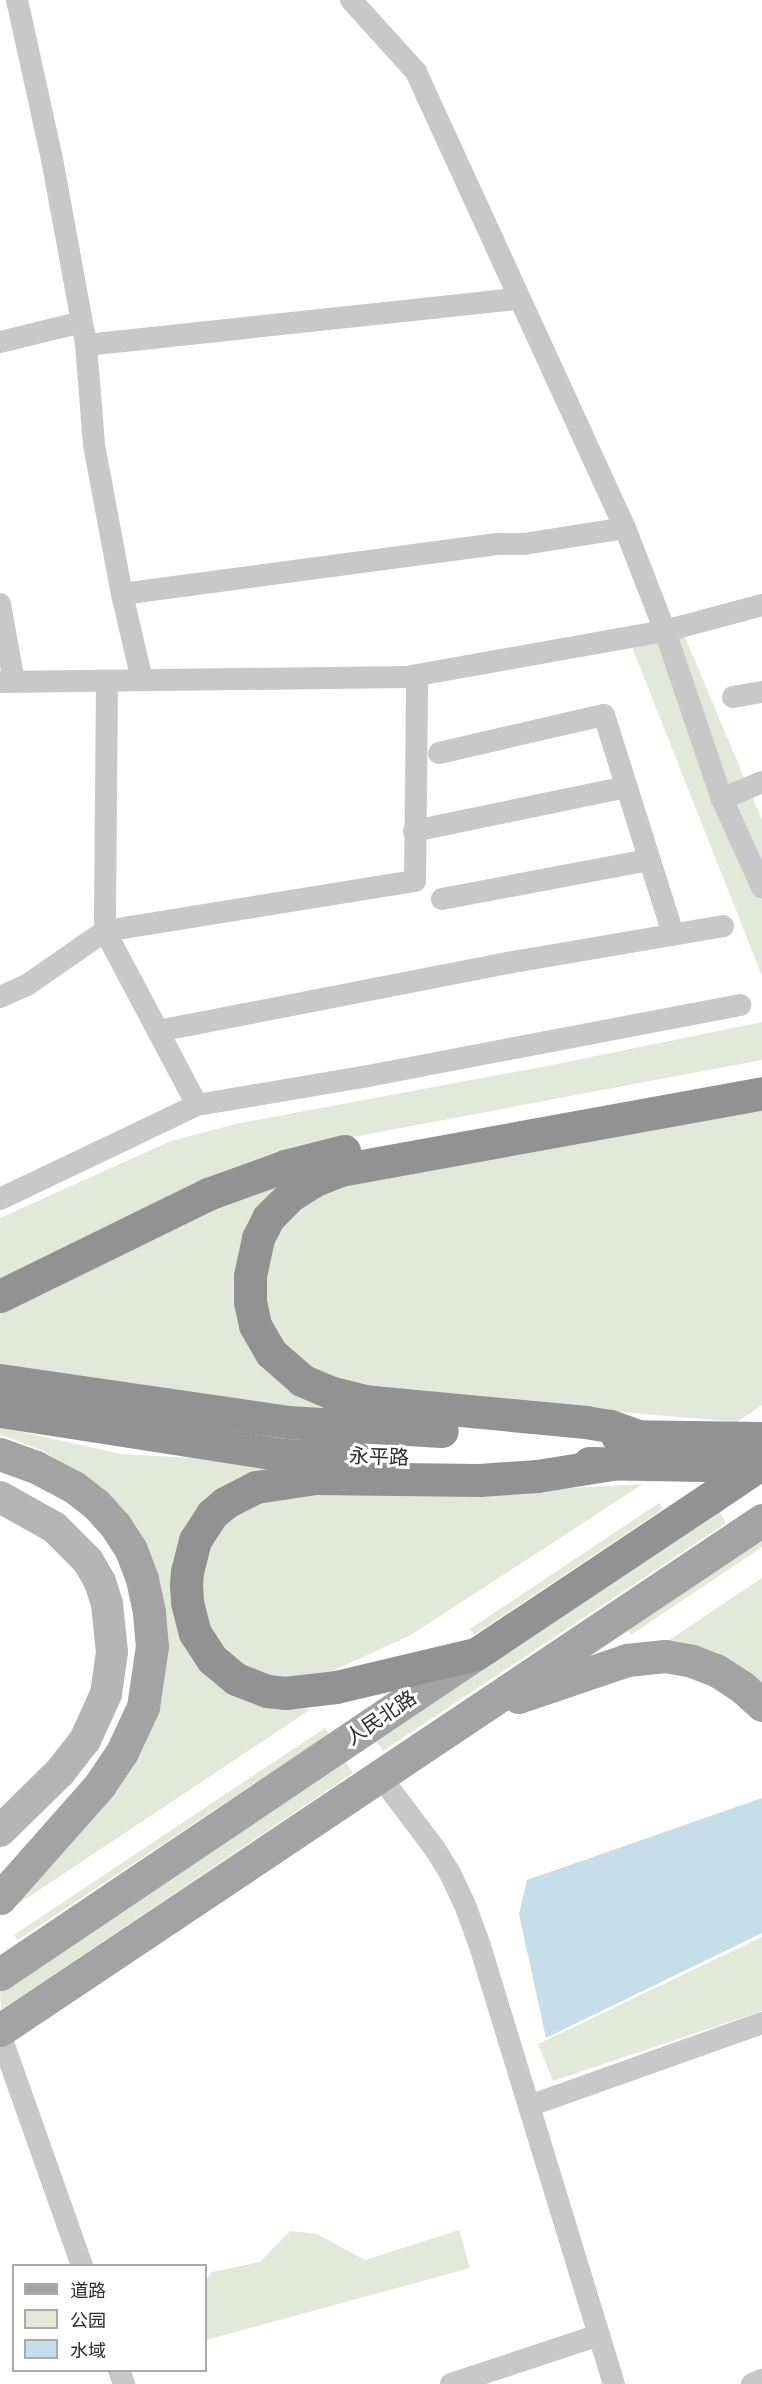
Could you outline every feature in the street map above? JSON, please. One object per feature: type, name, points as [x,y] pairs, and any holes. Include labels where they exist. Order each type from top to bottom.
[{"type":"highway","points":[[0,1296],[193,1201],[250,1177],[304,1160],[762,1077]]},
{"type":"highway","points":[[638,1436],[610,1426],[586,1422],[365,1401],[332,1393],[302,1380],[270,1353],[255,1325],[250,1302],[250,1276],[258,1238],[268,1218],[290,1196],[312,1181],[340,1170],[762,1093]]},
{"type":"highway","name":"永平路","points":[[0,1380],[287,1422],[477,1433],[762,1438]]},
{"type":"highway","name":"永平路","points":[[0,1412],[283,1455],[612,1464],[762,1465]]},
{"type":"highway","points":[[476,1654],[336,1687],[285,1693],[251,1687],[223,1670],[207,1653],[195,1633],[187,1602],[186,1586],[188,1563],[195,1540],[212,1514],[225,1503],[256,1487],[275,1482],[316,1478],[479,1480],[537,1476],[612,1464]]},
{"type":"highway","name":"人民北路","points":[[476,1654],[762,1465]]},
{"type":"main road","points":[[0,1454],[36,1467],[74,1487],[96,1504],[116,1525],[131,1550],[142,1578],[150,1613],[152,1646],[143,1707],[116,1764],[73,1817],[0,1898]]},
{"type":"main road","points":[[0,2032],[762,1520]]},
{"type":"main road","name":"人民北路","points":[[0,1974],[476,1654]]},
{"type":"main road","points":[[456,1724],[519,1696],[627,1660],[652,1656],[685,1659],[708,1666],[733,1680],[762,1705]]},
{"type":"main road","points":[[351,1738],[380,1776]]},
{"type":"street","points":[[17,0],[52,159],[82,322],[94,445],[122,594],[142,680]]},
{"type":"street","points":[[351,0],[416,72],[518,299],[625,528],[665,631],[722,800],[762,887]]},
{"type":"street","points":[[86,345],[518,299]]},
{"type":"street","points":[[0,342],[82,322]]},
{"type":"street","points":[[122,594],[499,544],[525,544],[625,528]]},
{"type":"street","points":[[0,604],[7,682],[417,675],[665,631],[762,605]]},
{"type":"street","points":[[0,997],[27,985],[105,931],[415,881],[417,675]]},
{"type":"street","points":[[107,681],[105,931],[197,1105]]},
{"type":"street","points":[[732,697],[762,692]]},
{"type":"street","points":[[439,753],[604,715],[673,934]]},
{"type":"street","points":[[722,800],[762,782]]},
{"type":"street","points":[[414,831],[626,787]]},
{"type":"street","points":[[442,899],[650,860]]},
{"type":"street","points":[[158,1031],[723,926]]},
{"type":"street","points":[[0,1199],[197,1105],[368,1076],[740,1005]]},
{"type":"street","points":[[0,1497],[54,1527],[88,1561],[100,1582],[107,1604],[112,1652],[106,1694],[85,1740],[67,1765],[0,1831]]},
{"type":"street","points":[[380,1776],[435,1849],[459,1891],[480,1946],[614,2384]]},
{"type":"street","points":[[529,2106],[762,2023]]},
{"type":"street","points":[[0,2032],[82,2264]]},
{"type":"street","points":[[451,2384],[599,2335]]},
{"type":"street","points":[[752,2384],[762,2380]]},
{"type":"green space","points":[[677,618],[762,820],[762,976],[626,632]]},
{"type":"green space","points":[[762,1022],[762,1060],[278,1151],[196,1182],[0,1281],[0,1218],[171,1141],[240,1123],[552,1065]]},
{"type":"green space","points":[[762,1101],[762,1405],[737,1422],[362,1390],[302,1368],[268,1322],[263,1286],[272,1245],[280,1230],[289,1219],[319,1196],[342,1185]]},
{"type":"green space","points":[[271,1180],[278,1187],[235,1279],[337,1413],[0,1369],[0,1312],[50,1291],[154,1234]]},
{"type":"green space","points":[[0,1427],[121,1454],[283,1463],[261,1472],[172,1587],[267,1704],[311,1709],[0,1916],[0,1911],[89,1823],[117,1788],[165,1610],[153,1564],[74,1470],[43,1451],[0,1434]]},
{"type":"green space","points":[[643,1484],[411,1635],[328,1673],[282,1679],[260,1674],[238,1662],[221,1646],[206,1620],[200,1590],[205,1558],[219,1528],[237,1511],[289,1492],[501,1492]]},
{"type":"green space","points":[[659,1503],[663,1509],[474,1635],[470,1629]]},
{"type":"green space","points":[[719,1511],[726,1523],[383,1751],[375,1740]]},
{"type":"green space","points":[[762,1539],[762,1547],[631,1635],[627,1629]]},
{"type":"green space","points":[[762,1578],[762,1689],[665,1643]]},
{"type":"green space","points":[[325,1728],[329,1734],[18,1940],[14,1935]]},
{"type":"green space","points":[[344,1759],[353,1773],[1,2010],[0,1991]]},
{"type":"green space","points":[[762,1937],[762,2011],[553,2081],[538,2044]]},
{"type":"green space","points":[[459,2230],[470,2268],[207,2340],[207,2279],[212,2272],[260,2262],[290,2231],[317,2234],[365,2260]]},
{"type":"water","points":[[762,1798],[762,1933],[546,2038],[519,1914],[527,1880]]}]
